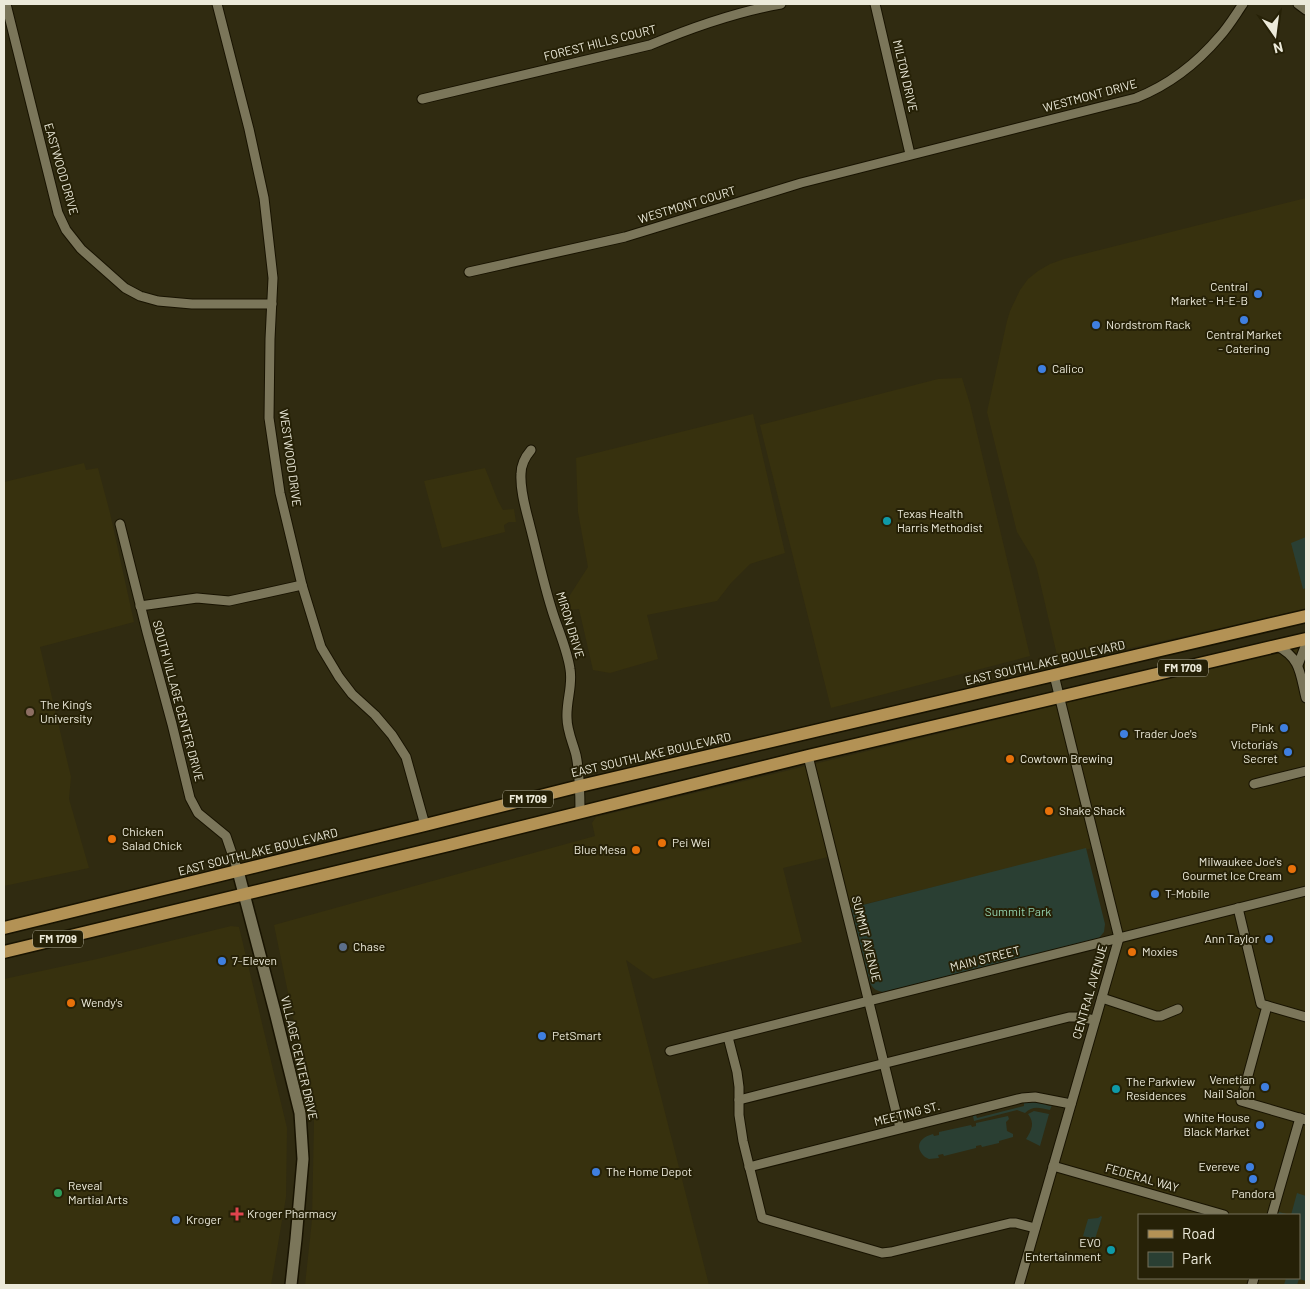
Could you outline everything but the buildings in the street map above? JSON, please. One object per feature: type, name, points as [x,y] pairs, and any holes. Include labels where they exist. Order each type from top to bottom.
[{"type":"main road","name":"EAST SOUTHLAKE BOULEVARD","points":[[4,928],[580,786],[1306,616]]},
{"type":"main road","name":"FM 1709","points":[[4,952],[808,756],[1306,640]]},
{"type":"street","name":"EASTWOOD DRIVE","points":[[6,4],[58,214],[66,230],[81,249],[125,288],[140,296],[158,301],[192,304],[272,304]]},
{"type":"street","name":"WESTWOOD DRIVE","points":[[217,4],[249,129],[264,198],[274,278],[270,339],[269,418],[280,493],[302,585],[321,647],[352,694],[375,715],[392,735],[406,757],[425,825]]},
{"type":"street","name":"FOREST HILLS COURT","points":[[422,99],[650,45],[682,32],[751,9],[781,4]]},
{"type":"street","name":"MILTON DRIVE","points":[[875,4],[910,154]]},
{"type":"street","name":"WESTMONT DRIVE","points":[[910,154],[1136,98],[1151,92],[1183,72],[1201,56],[1221,35],[1243,4]]},
{"type":"street","points":[[1298,4],[1306,10]]},
{"type":"street","name":"WESTMONT COURT","points":[[468,272],[625,237],[801,183],[910,154]]},
{"type":"street","name":"MIRON DRIVE","points":[[530,450],[522,464],[521,482],[542,578],[570,668],[571,688],[566,712],[576,756],[580,786],[580,812]]},
{"type":"street","name":"SOUTH VILLAGE CENTER DRIVE","points":[[120,524],[190,798],[198,813],[226,836],[238,871]]},
{"type":"street","points":[[140,606],[197,598],[229,601],[302,585]]},
{"type":"street","points":[[1298,664],[1306,644]]},
{"type":"street","points":[[1277,646],[1298,664],[1306,698]]},
{"type":"street","name":"CENTRAL AVENUE","points":[[1018,1285],[1119,938],[1054,675]]},
{"type":"street","name":"SUMMIT AVENUE","points":[[808,756],[900,1128]]},
{"type":"street","points":[[1254,784],[1306,771]]},
{"type":"street","name":"VILLAGE CENTER DRIVE","points":[[238,871],[301,1120],[303,1159],[291,1285]]},
{"type":"street","name":"MAIN STREET","points":[[670,1051],[1306,891]]},
{"type":"street","points":[[1238,908],[1261,1004],[1306,1017]]},
{"type":"street","points":[[1102,998],[1156,1016],[1178,1010]]},
{"type":"street","points":[[1267,1006],[1241,1101],[1303,1119],[1272,1214]]},
{"type":"street","points":[[739,1100],[1069,1018],[1079,1017],[1095,1020]]},
{"type":"street","points":[[728,1037],[739,1087],[740,1128],[762,1218],[882,1253],[1010,1223],[1035,1228]]},
{"type":"street","name":"MEETING ST.","points":[[749,1167],[1022,1098],[1035,1096],[1071,1104]]},
{"type":"street","name":"FEDERAL WAY","points":[[1053,1166],[1221,1214]]},
{"type":"shaded area","points":[[1306,198],[1306,609],[1059,664],[1037,569],[1034,560],[1017,532],[987,412],[1007,321],[1020,290],[1028,279],[1038,271],[1064,259]]},
{"type":"shaded area","points":[[962,378],[970,404],[1030,656],[831,708],[760,425],[938,379]]},
{"type":"shaded area","points":[[753,414],[785,553],[750,564],[731,583],[717,601],[647,615],[658,659],[610,673],[593,670],[579,609],[568,610],[570,595],[588,567],[578,512],[576,458]]},
{"type":"shaded area","name":"The King’s University","points":[[84,463],[86,470],[98,468],[134,622],[40,647],[71,777],[69,799],[89,868],[4,886],[4,482]]},
{"type":"shaded area","points":[[485,468],[503,510],[514,509],[516,522],[509,522],[504,525],[505,532],[442,548],[424,481]]},
{"type":"shaded area","points":[[1306,647],[1306,1285],[1019,1285],[1119,938],[1097,847],[845,909],[832,856],[783,868],[802,942],[653,979],[626,960],[709,1285],[305,1285],[312,1220],[314,1122],[274,925],[595,836],[592,823],[596,817],[1086,698]]},
{"type":"shaded area","points":[[231,926],[239,927],[287,1128],[286,1197],[271,1285],[4,1285],[4,979],[97,959]]},
{"type":"green space","points":[[1306,537],[1306,588],[1303,589],[1291,543]]},
{"type":"green space","name":"Summit Park","points":[[1086,848],[1105,924],[1104,932],[1099,938],[883,992],[871,985],[851,908]]},
{"type":"green space","points":[[1033,1102],[1052,1105],[1050,1110],[1034,1108],[1025,1113],[1017,1110],[974,1121],[973,1116],[976,1115],[977,1118],[1024,1106],[1024,1103]]},
{"type":"green space","points":[[1034,1111],[1049,1114],[1040,1146],[1026,1139],[1032,1126],[1028,1114]]},
{"type":"green space","points":[[1008,1116],[1009,1119],[1006,1122],[1007,1131],[1013,1134],[1013,1137],[999,1141],[999,1143],[982,1147],[981,1145],[976,1146],[976,1148],[944,1156],[943,1154],[938,1155],[939,1158],[929,1159],[921,1153],[920,1142],[929,1135],[939,1135],[939,1132],[971,1125],[972,1127],[976,1126],[976,1123]]},
{"type":"green space","points":[[1297,1193],[1306,1196],[1306,1281],[1299,1279],[1300,1214],[1291,1214]]},
{"type":"green space","points":[[1101,1216],[1095,1239],[1083,1236],[1088,1219]]},
{"type":"green space","points":[[1286,1279],[1299,1279],[1297,1285],[1284,1285]]},
{"type":"place","name":"Central Market - H-E-B","points":[[1258,294]]},
{"type":"place","name":"Central Market - Catering","points":[[1244,320]]},
{"type":"place","name":"Nordstrom Rack","points":[[1096,325]]},
{"type":"place","name":"Calico","points":[[1042,369]]},
{"type":"place","name":"Texas Health Harris Methodist","points":[[887,521]]},
{"type":"place","name":"The King’s University","points":[[30,712]]},
{"type":"place","name":"Pink","points":[[1284,728]]},
{"type":"place","name":"Trader Joe's","points":[[1124,734]]},
{"type":"place","name":"Victoria's Secret","points":[[1288,752]]},
{"type":"place","name":"Cowtown Brewing","points":[[1010,759]]},
{"type":"place","name":"Shake Shack","points":[[1049,811]]},
{"type":"place","name":"Chicken Salad Chick","points":[[112,839]]},
{"type":"place","name":"Pei Wei","points":[[662,843]]},
{"type":"place","name":"Blue Mesa","points":[[636,850]]},
{"type":"place","name":"Milwaukee Joe's Gourmet Ice Cream","points":[[1292,869]]},
{"type":"place","name":"T-Mobile","points":[[1155,894]]},
{"type":"place","name":"Ann Taylor","points":[[1269,939]]},
{"type":"place","name":"Chase","points":[[343,947]]},
{"type":"place","name":"Moxies","points":[[1132,952]]},
{"type":"place","name":"7-Eleven","points":[[222,961]]},
{"type":"place","name":"Wendy's","points":[[71,1003]]},
{"type":"place","name":"PetSmart","points":[[542,1036]]},
{"type":"place","name":"Venetian Nail Salon","points":[[1265,1087]]},
{"type":"place","name":"The Parkview Residences","points":[[1116,1089]]},
{"type":"place","name":"White House Black Market","points":[[1260,1125]]},
{"type":"place","name":"Evereve","points":[[1250,1167]]},
{"type":"place","name":"The Home Depot","points":[[596,1172]]},
{"type":"place","name":"Pandora","points":[[1253,1179]]},
{"type":"place","name":"Reveal Martial Arts","points":[[58,1193]]},
{"type":"place","name":"Kroger Pharmacy","points":[[237,1214]]},
{"type":"place","name":"Kroger","points":[[176,1220]]},
{"type":"place","name":"EVO Entertainment","points":[[1111,1250]]}]
